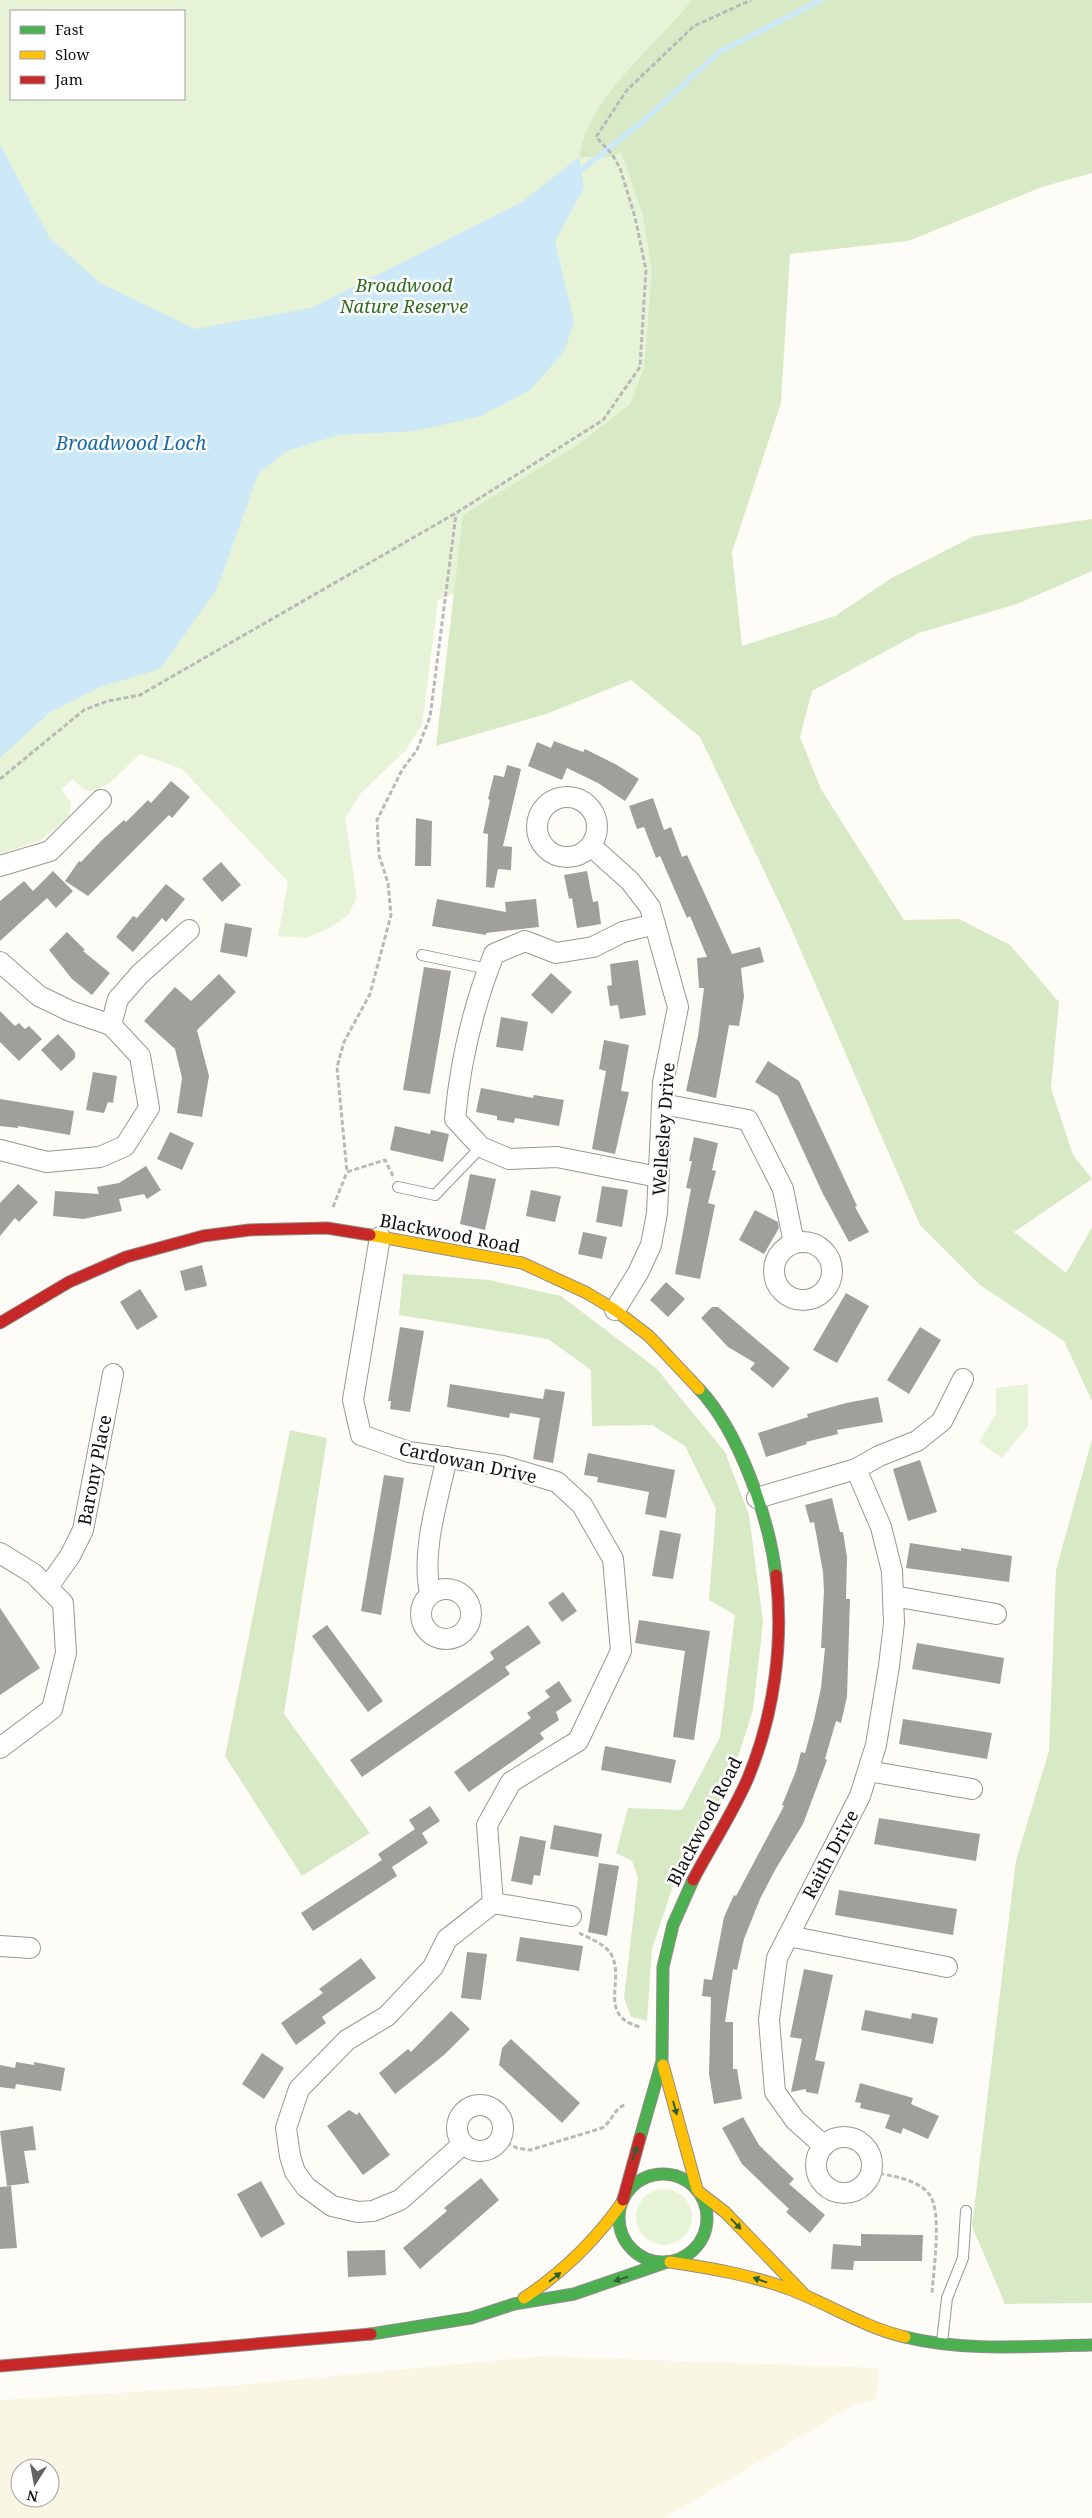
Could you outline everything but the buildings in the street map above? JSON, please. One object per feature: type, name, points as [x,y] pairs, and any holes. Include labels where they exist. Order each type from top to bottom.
[{"type":"street","points":[[0,866],[50,851],[101,800]]},
{"type":"street","name":"Wellesley Drive","points":[[591,846],[630,881],[650,907],[678,1007],[663,1083],[656,1213],[651,1245],[638,1273],[615,1310]]},
{"type":"street","points":[[655,924],[623,932],[593,947],[556,953],[525,941],[494,954],[488,969],[458,1077],[455,1119],[481,1147],[509,1159],[558,1157],[658,1178]]},
{"type":"street","points":[[111,1025],[118,999],[140,974],[189,930]]},
{"type":"street","points":[[0,962],[40,996],[70,1011],[111,1025],[140,1056],[148,1108],[125,1146],[100,1157],[47,1162],[0,1150]]},
{"type":"street","points":[[662,1104],[748,1120],[782,1189],[794,1243]]},
{"type":"street","name":"Blackwood Road","points":[[0,1323],[69,1282],[126,1257],[203,1236],[249,1230],[327,1228],[522,1263],[587,1293],[615,1310],[649,1336],[703,1393],[732,1438],[757,1498],[772,1543],[780,1630],[775,1677],[761,1743],[747,1780],[685,1894],[673,1925],[664,1967],[661,2029],[662,2061],[698,2191]]},
{"type":"street","name":"Cardowan Drive","points":[[380,1238],[353,1400],[361,1435],[409,1452],[504,1466],[557,1482],[582,1506],[613,1559],[621,1651],[578,1741],[511,1782],[488,1825],[493,1904]]},
{"type":"street","name":"Barony Place","points":[[48,1587],[70,1556],[82,1530],[113,1374]]},
{"type":"street","points":[[757,1498],[856,1469],[879,1456],[917,1441],[942,1421],[963,1379]]},
{"type":"street","points":[[430,1593],[426,1575],[432,1532],[447,1457]]},
{"type":"street","name":"Raith Drive","points":[[823,2145],[795,2120],[775,2092],[770,2020],[773,1971],[776,1958],[860,1796],[876,1745],[889,1666],[894,1623],[892,1571],[881,1527],[856,1469]]},
{"type":"street","points":[[0,1554],[34,1574],[63,1603],[66,1654],[52,1708],[0,1748]]},
{"type":"street","points":[[893,1596],[996,1614]]},
{"type":"street","points":[[868,1770],[972,1788]]},
{"type":"street","points":[[464,2144],[400,2200],[373,2211],[358,2212],[332,2206],[306,2187],[293,2164],[286,2128],[299,2088],[347,2040],[387,2016],[433,1967],[447,1939],[493,1904],[571,1916]]},
{"type":"street","points":[[788,1936],[947,1967]]},
{"type":"street","points":[[0,1946],[30,1948]]},
{"type":"street","name":"Blackwood Road","points":[[622,2202],[662,2061]]},
{"type":"street","points":[[473,2106],[489,2106],[500,2117],[502,2132],[500,2139],[489,2149],[469,2148],[459,2137],[458,2122],[461,2115],[473,2106]]},
{"type":"street","points":[[838,2136],[859,2140],[869,2149],[873,2164],[872,2172],[860,2188],[846,2193],[828,2188],[818,2177],[816,2160],[823,2145],[838,2136]]},
{"type":"street","points":[[514,2304],[552,2280],[572,2264],[600,2233],[634,2185],[641,2180],[661,2174],[678,2176],[725,2212],[806,2296]]},
{"type":"street","points":[[0,2366],[389,2332],[471,2318],[514,2304],[574,2294],[689,2254],[703,2238],[707,2224],[706,2210],[698,2191]]},
{"type":"street","points":[[622,2202],[620,2226],[628,2245],[646,2258],[731,2272],[806,2296],[831,2310],[883,2332],[905,2338],[942,2342],[1026,2346],[1092,2346]]},
{"type":"lane","points":[[422,955],[488,969]]},
{"type":"lane","points":[[398,1187],[435,1195],[481,1147]]},
{"type":"lane","points":[[942,2342],[947,2298],[963,2258],[966,2210]]},
{"type":"path","points":[[0,779],[84,710],[108,700],[140,695],[456,513],[603,420],[640,367],[646,270],[635,217],[620,168],[612,154],[596,138],[626,90],[694,26],[751,0]]},
{"type":"path","points":[[327,1228],[336,1195],[346,1172],[338,1067],[344,1042],[370,994],[391,915],[388,883],[379,855],[377,820],[402,770],[417,750],[430,717],[456,513]]},
{"type":"path","points":[[346,1172],[385,1160],[398,1187]]},
{"type":"path","points":[[571,1916],[579,1932],[608,1949],[612,1956],[615,1973],[614,2005],[619,2015],[630,2024],[661,2029]]},
{"type":"path","points":[[500,2139],[517,2148],[530,2150],[602,2128],[610,2122],[621,2106],[632,2106]]},
{"type":"path","points":[[872,2172],[906,2179],[929,2194],[935,2206],[931,2302]]},
{"type":"shaded area","points":[[542,2356],[879,2368],[876,2400],[856,2404],[665,2518],[0,2518],[0,2400],[228,2386]]},
{"type":"green space","name":"Broadwood Nature Reserve","points":[[0,0],[1059,0],[778,131],[687,500],[438,600],[422,725],[406,750],[361,793],[345,818],[357,897],[348,915],[330,928],[306,938],[278,936],[288,882],[182,769],[140,754],[123,771],[95,791],[84,789],[73,779],[61,789],[71,803],[69,817],[41,840],[0,854]]},
{"type":"green space","points":[[692,0],[1092,0],[1092,173],[1042,187],[908,241],[790,254],[781,403],[732,552],[742,646],[835,616],[890,579],[974,536],[1092,519],[1092,571],[1017,604],[919,633],[812,691],[800,737],[821,789],[904,920],[959,919],[1010,945],[1059,1002],[1051,1088],[1073,1155],[1092,1179],[1014,1232],[1066,1273],[1092,1227],[1092,1401],[1064,1341],[980,1285],[920,1225],[788,921],[700,737],[631,680],[546,714],[436,746],[463,515],[579,444],[630,404],[644,368],[652,270],[642,212],[621,152],[610,157],[579,157],[585,134],[596,113],[610,93],[625,73]]},
{"type":"green space","points":[[403,1274],[489,1280],[561,1296],[656,1368],[725,1452],[749,1515],[763,1622],[753,1710],[727,1792],[678,1871],[652,1949],[647,2021],[631,2017],[624,1998],[638,1878],[632,1861],[616,1853],[628,1808],[682,1810],[720,1737],[735,1615],[709,1600],[716,1509],[685,1446],[652,1425],[592,1426],[591,1370],[548,1339],[399,1315]]},
{"type":"green space","points":[[1028,1384],[1028,1426],[1002,1458],[979,1442],[996,1414],[996,1388]]},
{"type":"green space","points":[[290,1430],[327,1438],[284,1714],[370,1833],[302,1876],[225,1756]]},
{"type":"green space","points":[[1092,1439],[1092,2303],[1005,2304],[972,2226],[1016,1860],[1049,1751],[1056,1570]]},
{"type":"green space","points":[[658,2189],[670,2189],[680,2193],[688,2201],[692,2217],[688,2233],[680,2241],[670,2245],[658,2245],[648,2241],[640,2233],[636,2223],[636,2211],[640,2201],[648,2193]]},
{"type":"water","name":"Broadwood Loch","points":[[0,144],[49,237],[100,283],[195,329],[311,308],[522,202],[579,157],[584,188],[555,241],[574,322],[564,352],[530,390],[481,416],[415,431],[339,435],[287,451],[258,474],[217,589],[160,669],[100,687],[49,713],[0,758]]},
{"type":"waterway","points":[[580,171],[646,119],[719,52],[821,0]]},
{"type":"traffic: fast","points":[[699,1389],[714,1407],[727,1428],[750,1476],[767,1528],[776,1575]]},
{"type":"traffic: fast","points":[[640,2138],[662,2061],[663,1967],[673,1925],[693,1880]]},
{"type":"traffic: fast","points":[[663,2174],[680,2177],[694,2187],[704,2201],[707,2218],[704,2235],[694,2249],[680,2259],[663,2262],[646,2259],[632,2249],[622,2235],[619,2218],[622,2201],[632,2187],[646,2177],[663,2174]]},
{"type":"traffic: fast","points":[[371,2334],[471,2318],[514,2304],[574,2294],[667,2262]]},
{"type":"traffic: fast","points":[[905,2337],[928,2342],[974,2346],[1092,2345]]},
{"type":"traffic: slow","points":[[370,1235],[522,1263],[587,1293],[615,1310],[649,1336],[699,1389]]},
{"type":"traffic: slow","points":[[663,2065],[697,2189]]},
{"type":"traffic: slow","points":[[699,2192],[725,2212],[803,2293]]},
{"type":"traffic: slow","points":[[524,2298],[552,2278],[577,2256],[621,2204]]},
{"type":"traffic: slow","points":[[670,2262],[730,2273],[775,2284],[860,2321],[905,2337]]},
{"type":"traffic: jam","points":[[0,1323],[69,1282],[126,1257],[203,1236],[249,1230],[327,1228],[370,1235]]},
{"type":"traffic: jam","points":[[693,1880],[742,1791],[757,1754],[764,1729],[775,1678],[778,1653],[779,1627],[776,1575]]},
{"type":"traffic: jam","points":[[623,2200],[640,2138]]},
{"type":"traffic: jam","points":[[0,2366],[371,2334]]}]
